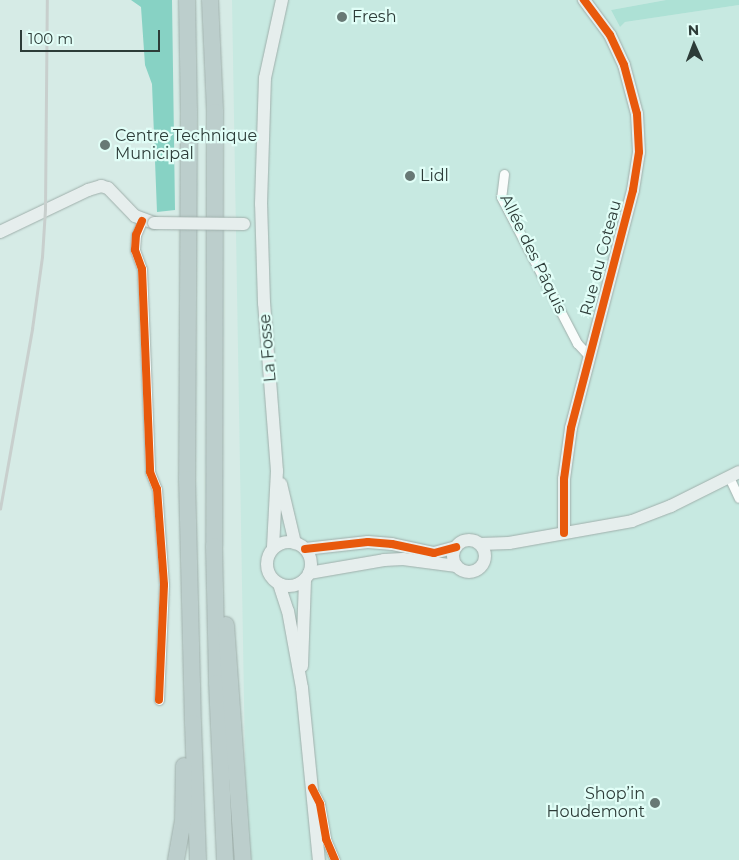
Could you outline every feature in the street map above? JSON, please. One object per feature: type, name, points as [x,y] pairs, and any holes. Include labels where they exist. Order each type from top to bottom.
[{"type":"highway","points":[[187,0],[189,111],[187,479],[192,723],[198,860]]},
{"type":"highway","points":[[210,0],[215,112],[214,546],[217,683],[225,860]]},
{"type":"highway","points":[[214,546],[224,604],[243,860]]},
{"type":"highway","points":[[176,860],[183,822],[184,745],[192,723]]},
{"type":"highway","points":[[240,809],[247,860]]},
{"type":"street","name":"La Fosse","points":[[274,548],[277,471],[264,311],[261,226],[265,78],[282,0]]},
{"type":"street","name":"Rue du Coteau","points":[[564,533],[564,479],[568,445],[634,185],[639,140],[635,101],[624,65],[601,22],[584,0]]},
{"type":"street","name":"Allée des Pâquis","points":[[504,174],[501,197],[577,344],[590,357]]},
{"type":"street","points":[[0,232],[94,187],[108,188],[131,212],[148,222],[261,226]]},
{"type":"street","points":[[148,222],[136,236],[135,250],[142,269],[150,472],[158,489],[164,585],[159,700]]},
{"type":"street","name":"La Fosse","points":[[277,471],[300,546]]},
{"type":"street","points":[[319,860],[302,688],[288,611],[279,584],[267,570],[267,558],[274,548],[284,542],[300,546],[368,542],[392,544],[434,553],[456,547],[461,542],[469,540],[480,544],[509,543],[644,517],[734,474],[739,498]]},
{"type":"street","points":[[484,561],[509,543]]},
{"type":"street","points":[[279,584],[296,585],[307,576],[384,560],[403,559],[457,566],[464,571],[473,571],[481,567],[484,561],[485,554],[480,544]]},
{"type":"street","points":[[300,546],[311,560],[307,576],[302,688]]},
{"type":"street","points":[[456,547],[454,557],[457,566]]},
{"type":"street","points":[[312,788],[320,804],[326,839],[335,860]]},
{"type":"shaded area","points":[[232,0],[666,0],[611,10],[620,27],[625,22],[739,5],[739,860],[249,860],[246,817]]},
{"type":"shaded area","points":[[666,0],[739,0],[739,5],[625,22],[620,27],[611,10]]},
{"type":"green space","points":[[131,0],[172,0],[175,210],[157,212],[152,84],[145,65],[141,7]]},
{"type":"railway","points":[[0,509],[32,329],[42,257],[45,209],[47,0]]},
{"type":"cycle path","points":[[564,533],[564,479],[571,428],[633,190],[639,152],[637,114],[624,65],[610,35],[584,0]]},
{"type":"cycle path","points":[[142,221],[136,235],[135,250],[142,269],[150,472],[157,489],[164,585],[159,700]]},
{"type":"cycle path","points":[[305,549],[368,542],[392,544],[434,553],[456,547]]},
{"type":"cycle path","points":[[312,788],[320,804],[326,839],[335,860]]},
{"type":"place","name":"Fresh","points":[[342,17]]},
{"type":"place","name":"Centre Technique Municipal","points":[[105,145]]},
{"type":"place","name":"Lidl","points":[[410,176]]},
{"type":"place","name":"Shop’in Houdemont","points":[[655,803]]}]
